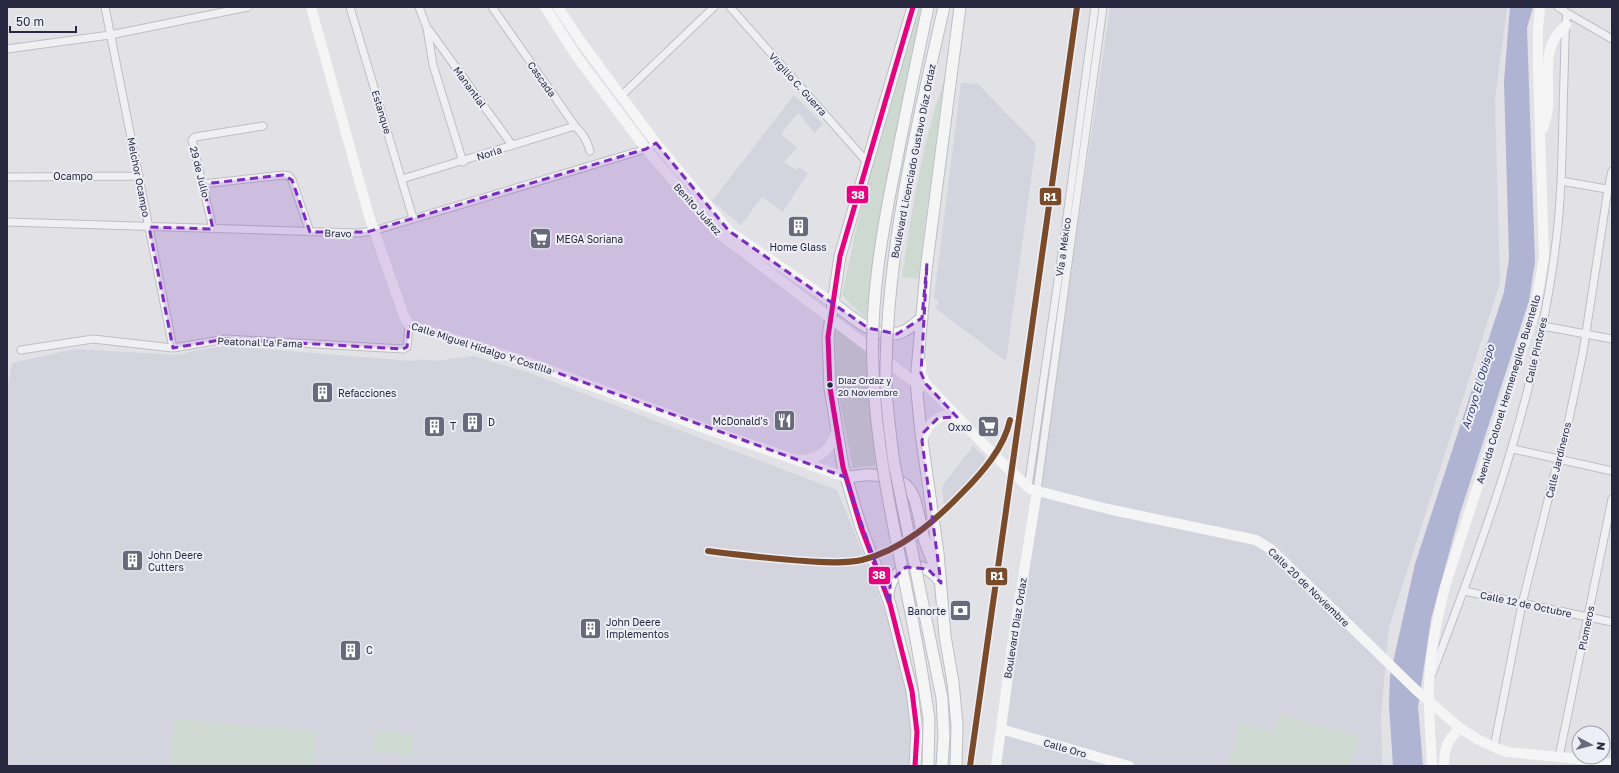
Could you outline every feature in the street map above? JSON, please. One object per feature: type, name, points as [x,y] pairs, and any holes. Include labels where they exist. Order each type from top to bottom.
[{"type":"main road","points":[[890,604],[845,477],[828,367],[830,317],[840,256],[913,7]]},
{"type":"main road","name":"Boulevard Licenciado Gustavo Díaz Ordaz","points":[[928,7],[898,152],[879,255],[874,306],[873,369],[882,466],[926,700],[929,724],[928,766]]},
{"type":"main road","name":"Boulevard Licenciado Gustavo Díaz Ordaz","points":[[942,766],[944,736],[942,698],[894,463],[888,424],[886,367],[888,306],[896,242],[915,138],[944,7]]},
{"type":"main road","points":[[956,766],[956,707],[922,441],[916,382],[927,263],[960,7]]},
{"type":"main road","points":[[832,302],[868,328],[888,334],[904,332],[922,318]]},
{"type":"main road","points":[[845,477],[873,475],[894,479],[907,486],[915,500],[927,551],[940,580]]},
{"type":"main road","points":[[915,766],[916,713],[906,664],[888,597],[890,582],[906,567],[914,566],[928,569],[940,580]]},
{"type":"street","name":"Melchor Ocampo","points":[[105,7],[173,348]]},
{"type":"street","points":[[7,49],[110,35],[248,7]]},
{"type":"street","name":"Calle Miguel Hidalgo Y Costilla","points":[[311,7],[373,231],[404,316],[409,325],[532,364],[791,459],[845,477]]},
{"type":"street","name":"Estanque","points":[[350,7],[413,218]]},
{"type":"street","name":"Manantial","points":[[419,7],[427,28],[433,65],[463,162]]},
{"type":"street","name":"Cascada","points":[[492,7],[575,126],[588,141],[590,151]]},
{"type":"street","name":"Benito Juárez","points":[[545,7],[577,57],[646,149],[690,201],[725,239],[916,382]]},
{"type":"street","name":"Benito Juárez","points":[[558,7],[582,43],[656,143],[730,231],[736,237],[832,302]]},
{"type":"street","points":[[621,96],[714,7]]},
{"type":"street","name":"Virgilio C. Guerra","points":[[730,7],[867,162]]},
{"type":"street","points":[[1032,489],[1071,218],[1095,7]]},
{"type":"street","points":[[1078,163],[1103,7]]},
{"type":"street","name":"Avenida Colonel Hermenegildo Buentello","points":[[1432,766],[1429,684],[1434,638],[1445,587],[1534,309],[1544,257],[1538,29],[1540,7]]},
{"type":"street","points":[[1558,7],[1612,39]]},
{"type":"street","name":"Calle Pintores","points":[[1429,684],[1464,591],[1513,448],[1543,326],[1556,241],[1567,13]]},
{"type":"street","points":[[1541,131],[1549,105],[1549,47],[1558,32],[1566,25]]},
{"type":"street","name":"Manantial","points":[[427,28],[512,145]]},
{"type":"street","name":"29 de Julio","points":[[213,228],[192,141],[194,138],[263,126]]},
{"type":"street","name":"Noria","points":[[402,179],[463,162],[575,126]]},
{"type":"street","name":"Bravo","points":[[7,222],[358,233],[373,231],[646,149],[656,143]]},
{"type":"street","name":"Calle Jardineros","points":[[1494,747],[1522,604],[1567,428],[1583,352],[1584,334],[1612,171]]},
{"type":"street","points":[[203,184],[283,175],[289,176],[292,180],[310,232]]},
{"type":"street","name":"Ocampo","points":[[7,177],[138,176]]},
{"type":"street","points":[[1560,181],[1610,189]]},
{"type":"street","points":[[690,201],[699,194]]},
{"type":"street","points":[[927,263],[928,281],[921,373],[926,384],[956,416],[1032,489]]},
{"type":"street","name":"Peatonal La Fama","points":[[21,350],[92,339],[173,348],[226,339],[403,349],[406,348],[409,325]]},
{"type":"street","points":[[1543,326],[1612,339]]},
{"type":"street","points":[[916,382],[956,416]]},
{"type":"street","points":[[922,441],[924,432],[930,424],[938,418],[956,416]]},
{"type":"street","points":[[791,459],[806,460],[820,455],[831,444],[837,429]]},
{"type":"street","points":[[1513,448],[1558,460],[1612,471]]},
{"type":"street","name":"Calle 20 de Noviembre","points":[[1032,489],[1108,509],[1256,540],[1272,550],[1416,690],[1460,728],[1494,747],[1520,754],[1571,759]]},
{"type":"street","name":"Boulevard Diaz Ordaz","points":[[996,764],[1032,489]]},
{"type":"street","name":"Plomeros","points":[[1559,757],[1612,499]]},
{"type":"street","name":"Calle 12 de Octubre","points":[[1464,591],[1612,622]]},
{"type":"street","points":[[1444,766],[1444,752],[1447,742],[1460,728]]},
{"type":"street","name":"Calle Oro","points":[[1001,729],[1129,766]]},
{"type":"highlighted area","points":[[656,143],[729,231],[868,328],[897,334],[922,318],[927,263],[921,373],[926,384],[957,417],[938,418],[924,432],[922,441],[941,583],[928,569],[906,567],[890,582],[890,604],[845,477],[525,361],[409,326],[407,347],[403,349],[226,339],[173,348],[149,227],[213,229],[203,184],[283,175],[292,180],[310,232],[367,232],[646,149]]},
{"type":"shaded area","points":[[917,7],[924,7],[880,213],[866,319],[842,295],[866,185]]},
{"type":"shaded area","points":[[1110,7],[1507,7],[1495,100],[1500,283],[1389,627],[1381,714],[1382,766],[999,766]]},
{"type":"shaded area","points":[[944,80],[918,279],[902,277],[924,152],[936,104]]},
{"type":"shaded area","points":[[961,83],[978,84],[1036,144],[1006,361],[935,308],[939,301],[934,298]]},
{"type":"shaded area","points":[[794,95],[823,124],[815,133],[798,113],[781,134],[797,148],[784,162],[796,170],[799,167],[808,173],[783,212],[762,197],[741,225],[712,201]]},
{"type":"shaded area","points":[[835,327],[866,350],[875,465],[853,468],[836,382]]},
{"type":"shaded area","points":[[226,346],[412,361],[424,359],[434,361],[473,356],[530,373],[837,490],[893,633],[909,692],[914,731],[910,766],[7,766],[7,390],[12,363],[75,349],[178,355],[202,349]]},
{"type":"shaded area","points":[[973,446],[986,458],[961,492],[944,507],[942,486]]},
{"type":"shaded area","points":[[1281,714],[1359,737],[1350,766],[1228,766],[1239,723],[1274,731]]},
{"type":"shaded area","points":[[174,718],[317,732],[314,766],[169,766]]},
{"type":"shaded area","points":[[377,730],[414,734],[412,756],[373,752]]},
{"type":"water","name":"Arroyo El Obispo","points":[[1510,7],[1533,7],[1527,28],[1535,261],[1529,301],[1460,513],[1431,619],[1418,707],[1423,766],[1393,766],[1389,705],[1390,676],[1415,564],[1504,292],[1509,258],[1504,81]]},
{"type":"transit line","name":"38","points":[[913,7],[840,256],[828,337],[830,388],[843,467],[861,527],[890,604],[912,691],[917,732],[915,766]]},
{"type":"transit line","name":"R1","points":[[970,766],[1077,7]]},
{"type":"transit line","name":"R1","points":[[708,551],[805,561],[848,562],[862,560],[891,549],[917,533],[941,514],[977,477],[991,460],[1003,440],[1010,420]]},
{"type":"place","name":"Home Glass","points":[[798,227]]},
{"type":"place","name":"MEGA Soriana","points":[[540,239]]},
{"type":"place","name":"Diaz Ordaz y 20 Noviembre","points":[[830,385]]},
{"type":"place","name":"Refacciones","points":[[322,393]]},
{"type":"place","name":"McDonald's","points":[[784,421]]},
{"type":"place","name":"D","points":[[473,422]]},
{"type":"place","name":"T","points":[[435,426]]},
{"type":"place","name":"Oxxo","points":[[988,427]]},
{"type":"place","name":"John Deere Cutters","points":[[132,561]]},
{"type":"place","name":"Banorte","points":[[961,611]]},
{"type":"place","name":"John Deere Implementos","points":[[591,628]]},
{"type":"place","name":"C","points":[[351,650]]}]
